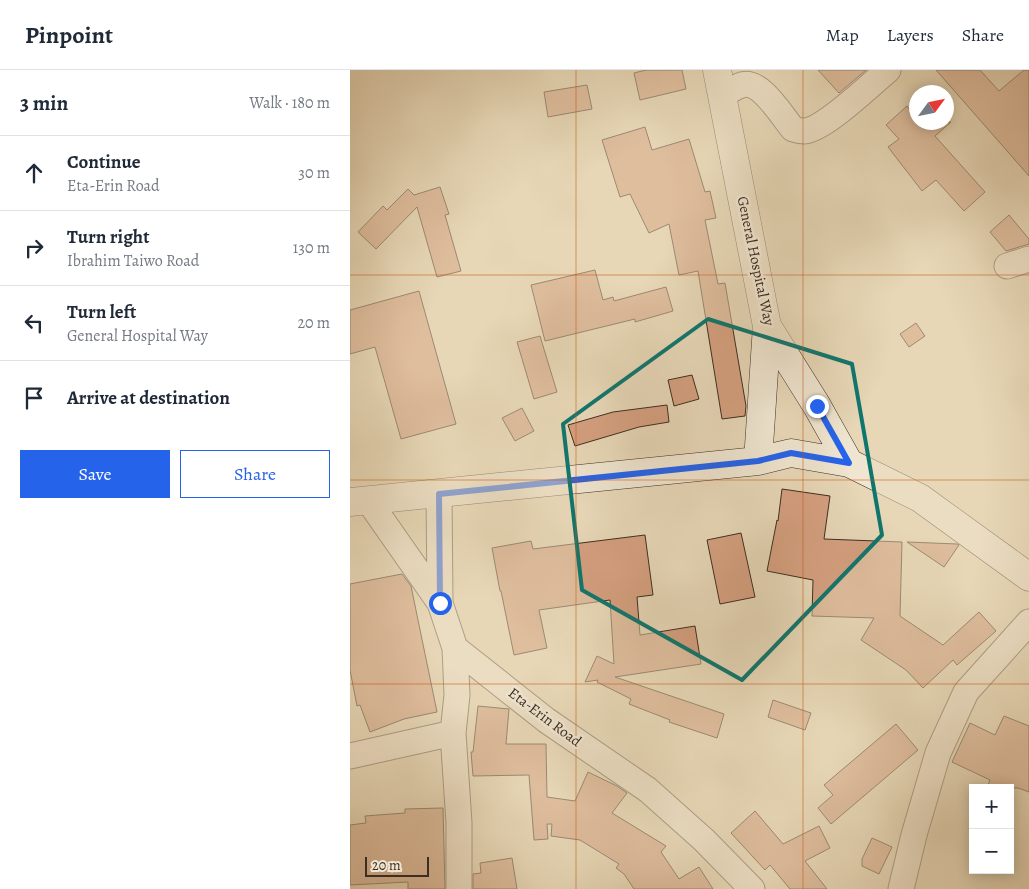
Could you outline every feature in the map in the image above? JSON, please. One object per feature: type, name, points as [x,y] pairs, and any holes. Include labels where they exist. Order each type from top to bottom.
[{"type":"main road","name":"General Hospital Way","points":[[717,70],[767,326],[817,406],[849,463]]},
{"type":"main road","points":[[758,461],[767,326]]},
{"type":"main road","points":[[359,501],[758,461],[791,453],[849,463],[920,498],[1029,577]]},
{"type":"street","points":[[722,97],[740,85],[752,84],[762,90],[793,130],[805,131],[831,117],[888,70]]},
{"type":"street","points":[[439,494],[440,603],[455,648],[457,695],[453,732],[459,823],[459,889]]},
{"type":"street","points":[[359,501],[440,603]]},
{"type":"street","points":[[901,889],[914,835],[938,753],[966,692],[1029,622]]},
{"type":"street","name":"Eta-Erin Road","points":[[455,648],[546,720],[648,790],[704,840],[752,889]]},
{"type":"street","points":[[350,756],[453,732]]},
{"type":"highlighted area","points":[[708,319],[852,364],[882,535],[742,680],[582,590],[563,424]]},
{"type":"building","points":[[646,70],[682,70],[686,89],[640,100],[634,73]]},
{"type":"building","points":[[818,70],[866,70],[839,93]]},
{"type":"building","points":[[936,70],[980,70],[999,91],[1024,70],[1029,70],[1029,176],[954,91],[954,85],[949,85]]},
{"type":"building","points":[[587,85],[592,109],[548,117],[544,92]]},
{"type":"building","points":[[907,106],[909,108],[909,130],[942,130],[935,136],[985,192],[964,211],[936,180],[922,191],[888,147],[899,139],[886,125]]},
{"type":"building","points":[[645,127],[652,150],[689,139],[705,192],[710,191],[716,218],[705,220],[718,284],[725,283],[746,406],[745,416],[722,419],[698,271],[679,275],[669,224],[649,233],[630,194],[620,197],[602,140]]},
{"type":"building","points":[[440,187],[449,214],[445,215],[461,271],[437,277],[417,207],[376,249],[358,232],[383,206],[387,210],[408,189],[414,195]]},
{"type":"building","points":[[1009,215],[1029,239],[1029,244],[1006,251],[990,232]]},
{"type":"building","points":[[595,270],[603,300],[613,297],[614,301],[666,287],[673,311],[635,322],[635,319],[545,341],[531,285]]},
{"type":"building","points":[[419,291],[456,424],[401,439],[375,347],[350,354],[350,310]]},
{"type":"building","points":[[916,323],[925,336],[909,347],[900,334]]},
{"type":"building","points":[[540,336],[557,392],[534,399],[517,342]]},
{"type":"building","points":[[692,375],[699,399],[674,406],[668,380]]},
{"type":"building","points":[[667,405],[669,422],[639,427],[575,446],[568,425],[613,412]]},
{"type":"building","points":[[522,408],[534,431],[515,441],[502,418]]},
{"type":"building","points":[[782,489],[830,496],[824,539],[902,542],[900,616],[943,645],[979,612],[996,631],[957,665],[953,660],[923,688],[906,670],[861,640],[874,618],[812,616],[813,580],[767,571],[778,521]]},
{"type":"building","points":[[741,533],[755,597],[720,604],[707,540]]},
{"type":"building","points":[[645,535],[653,595],[637,597],[640,635],[695,626],[701,664],[615,677],[724,714],[717,738],[669,722],[670,720],[629,704],[631,699],[597,682],[598,680],[585,682],[597,656],[614,664],[610,600],[539,610],[547,648],[514,655],[492,548],[531,541],[533,549]]},
{"type":"building","points":[[907,542],[957,544],[959,545],[944,567]]},
{"type":"building","points":[[402,574],[411,586],[437,712],[404,719],[370,732],[360,705],[357,706],[350,670],[350,584]]},
{"type":"building","points":[[773,700],[811,713],[805,730],[768,717]]},
{"type":"building","points":[[478,706],[509,709],[506,744],[546,744],[547,797],[575,801],[588,772],[617,786],[627,793],[612,813],[666,846],[661,852],[679,879],[699,867],[713,889],[634,889],[624,874],[616,868],[619,864],[580,840],[551,836],[552,824],[547,824],[548,839],[534,840],[529,775],[473,776],[471,752],[473,752]]},
{"type":"building","points":[[1004,716],[1029,726],[1029,792],[1014,788],[1014,784],[988,784],[990,780],[952,762],[970,723],[995,735]]},
{"type":"building","points":[[896,724],[918,750],[831,824],[818,808],[833,795],[824,785]]},
{"type":"building","points":[[443,808],[445,889],[408,889],[408,882],[350,885],[350,825],[366,823],[365,816],[405,813],[405,809]]},
{"type":"building","points":[[755,811],[783,844],[819,826],[830,848],[805,861],[827,889],[790,889],[770,865],[765,870],[731,833]]},
{"type":"building","points":[[872,838],[892,847],[879,874],[862,866],[862,859]]},
{"type":"building","points":[[512,858],[517,889],[473,889],[473,874],[481,873],[480,863]]},
{"type":"route","points":[[440,603],[439,494],[758,461],[791,453],[849,463],[817,406]]}]
